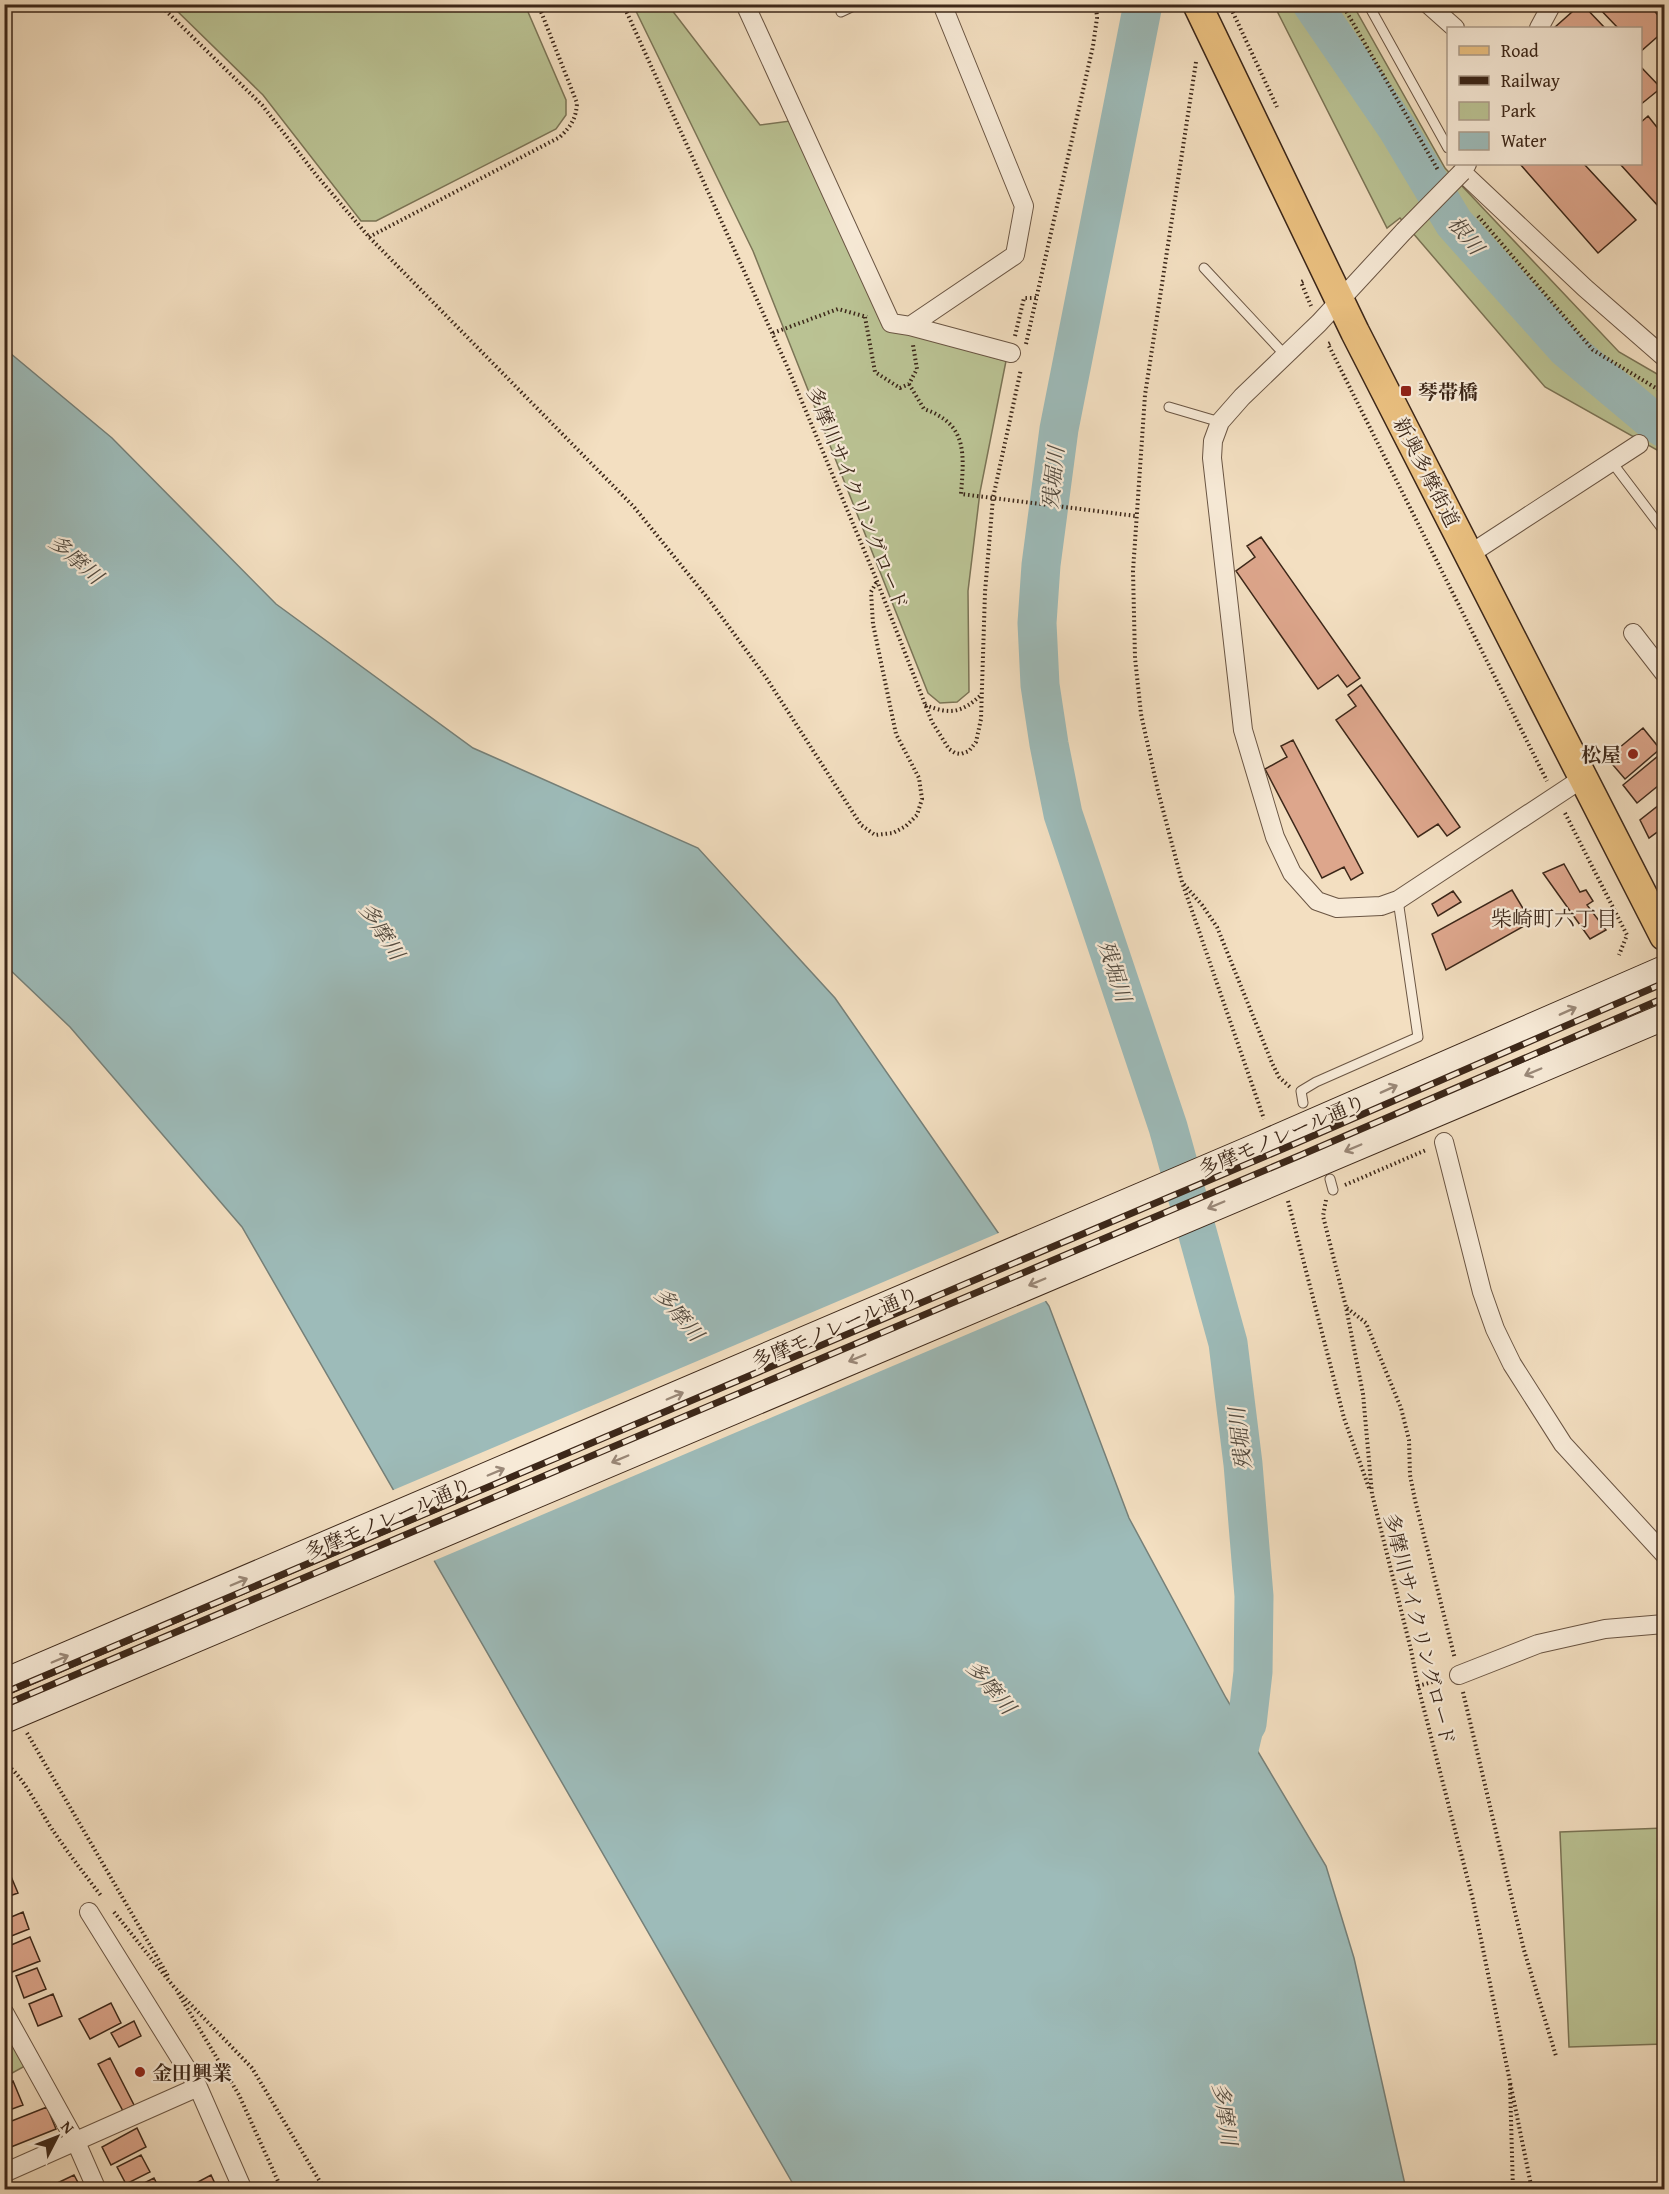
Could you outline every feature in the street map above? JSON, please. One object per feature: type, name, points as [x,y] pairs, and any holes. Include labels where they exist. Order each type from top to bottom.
[{"type":"main road","name":"新奥多摩街道","points":[[1200,11],[1340,301],[1582,778],[1665,936]]},
{"type":"main road","name":"多摩モノレール通り","points":[[5,1682],[1262,1136],[1665,969]]},
{"type":"main road","name":"多摩モノレール通り","points":[[17,1720],[1278,1190],[1665,1017]]},
{"type":"street","points":[[745,4],[891,323],[910,326],[1019,357]]},
{"type":"street","points":[[910,326],[1015,255],[1024,206],[942,4]]},
{"type":"street","points":[[1428,4],[1454,27]]},
{"type":"street","points":[[1540,27],[1552,4]]},
{"type":"street","points":[[1582,778],[1398,900],[1381,906],[1337,908],[1317,902],[1292,873],[1275,837],[1243,730],[1212,458],[1214,441],[1221,422],[1242,398],[1340,301],[1462,166],[1585,288],[1665,357]]},
{"type":"street","points":[[1470,554],[1639,444]]},
{"type":"street","points":[[1633,633],[1665,673]]},
{"type":"street","points":[[1444,1142],[1482,1292],[1495,1329],[1512,1364],[1563,1444],[1665,1554]]},
{"type":"street","points":[[1459,1675],[1538,1644],[1605,1629],[1665,1624]]},
{"type":"street","points":[[89,1912],[198,2087],[243,2190]]},
{"type":"street","points":[[4,2012],[76,2142],[98,2190]]},
{"type":"street","points":[[4,2173],[198,2087]]},
{"type":"lane","points":[[841,12],[858,4]]},
{"type":"lane","points":[[1368,4],[1447,144]]},
{"type":"lane","points":[[1204,268],[1286,356]]},
{"type":"lane","points":[[1169,407],[1221,422]]},
{"type":"lane","points":[[1611,461],[1665,531]]},
{"type":"lane","points":[[1303,1103],[1301,1092],[1316,1082],[1418,1037],[1398,900]]},
{"type":"lane","points":[[1330,1179],[1333,1190]]},
{"type":"path","points":[[159,4],[262,105],[317,176],[369,237],[634,507],[710,601],[765,676],[861,825],[875,835],[893,833],[906,826],[916,815],[922,799],[919,778],[896,734],[873,624],[870,592],[878,581]]},
{"type":"path","points":[[369,237],[560,137],[571,127],[576,115],[577,103],[538,4]]},
{"type":"path","name":"多摩川サイクリングロード","points":[[623,4],[773,333],[878,581],[924,705],[942,741],[955,753],[960,754],[969,751],[976,742],[981,719],[985,592],[993,498],[1019,357]]},
{"type":"path","points":[[1019,357],[1036,298],[1093,46],[1097,18],[1096,4]]},
{"type":"path","points":[[1197,58],[1145,395],[1133,571],[1136,658],[1141,714],[1158,791],[1182,882],[1262,1136]]},
{"type":"path","points":[[1019,357],[1024,298],[1036,298]]},
{"type":"path","points":[[773,333],[838,309]]},
{"type":"path","points":[[865,316],[875,372],[900,388],[909,384],[917,369],[910,326]]},
{"type":"path","points":[[909,384],[924,409],[939,414],[957,431],[964,454],[961,494],[1136,516]]},
{"type":"path","points":[[924,705],[940,711],[962,710],[982,693]]},
{"type":"path","points":[[1182,882],[1203,904],[1216,927],[1279,1077],[1291,1088],[1301,1092]]},
{"type":"path","points":[[1333,1190],[1444,1142]]},
{"type":"path","points":[[1278,1190],[1344,1418],[1372,1494]]},
{"type":"path","name":"多摩川サイクリングロード","points":[[1333,1190],[1326,1199],[1323,1216],[1346,1307],[1363,1394],[1372,1494],[1473,1900],[1532,2190]]},
{"type":"path","points":[[17,1720],[239,2095],[282,2190]]},
{"type":"path","points":[[4,1764],[9,1765],[21,1780],[76,1864],[174,1987],[252,2068],[325,2190]]},
{"type":"path","name":"多摩川サイクリングロード","points":[[1510,2074],[1513,2190]]},
{"type":"green space","points":[[171,5],[525,5],[566,100],[566,115],[556,129],[376,221],[361,221],[263,95]]},
{"type":"green space","points":[[633,5],[668,5],[760,125],[790,121],[887,328],[1006,361],[980,492],[968,591],[969,692],[957,702],[940,703],[928,693],[753,251]]},
{"type":"green space","points":[[1274,5],[1353,5],[1445,168],[1619,352],[1664,378],[1664,454],[1545,387],[1400,218],[1387,228]]},
{"type":"green space","points":[[1664,1828],[1664,2044],[1569,2047],[1560,1832]]},
{"type":"green space","points":[[4,2030],[25,2066],[5,2077],[4,2077]]},
{"type":"water","name":"多摩川","points":[[4,348],[112,438],[276,604],[473,748],[698,848],[835,998],[1049,1306],[1129,1518],[1226,1698],[1326,1866],[1354,1958],[1406,2189],[796,2189],[242,1227],[70,1027],[5,965]]},
{"type":"pier","points":[[1001,1232],[1048,1300],[431,1562],[391,1491]]},
{"type":"building","points":[[1581,4],[1604,27],[1555,27]]},
{"type":"building","points":[[1595,4],[1649,4],[1664,23],[1664,31],[1642,50],[1642,27],[1617,27]]},
{"type":"building","points":[[1642,68],[1661,88],[1642,103]]},
{"type":"building","points":[[1648,116],[1664,136],[1664,200],[1659,207],[1621,165],[1642,165],[1642,121]]},
{"type":"building","points":[[1521,165],[1585,165],[1636,220],[1598,253]]},
{"type":"building","points":[[1261,537],[1360,678],[1347,687],[1338,675],[1318,689],[1236,571],[1255,557],[1247,546]]},
{"type":"building","points":[[1361,685],[1460,827],[1447,836],[1438,824],[1418,837],[1336,720],[1356,706],[1348,695]]},
{"type":"building","name":"松屋","points":[[1643,728],[1660,749],[1625,779],[1607,758]]},
{"type":"building","points":[[1293,740],[1363,873],[1351,880],[1344,867],[1322,878],[1265,769],[1287,757],[1281,746]]},
{"type":"building","points":[[1664,751],[1664,781],[1637,803],[1623,785]]},
{"type":"building","points":[[1664,801],[1664,827],[1649,838],[1640,820]]},
{"type":"building","points":[[1564,864],[1580,892],[1586,890],[1593,901],[1587,905],[1606,930],[1590,939],[1543,873]]},
{"type":"building","points":[[1512,890],[1531,922],[1446,970],[1432,934]]},
{"type":"building","points":[[1453,891],[1461,902],[1438,916],[1432,904]]},
{"type":"building","points":[[7,1867],[18,1893],[4,1898],[4,1868]]},
{"type":"building","points":[[23,1912],[29,1929],[4,1939],[4,1920]]},
{"type":"building","points":[[30,1937],[40,1961],[7,1974],[4,1968],[4,1948]]},
{"type":"building","points":[[37,1968],[46,1989],[24,1998],[16,1976]]},
{"type":"building","points":[[53,1994],[62,2016],[38,2026],[29,2004]]},
{"type":"building","points":[[111,2003],[121,2023],[90,2039],[79,2019]]},
{"type":"building","points":[[134,2021],[141,2036],[119,2047],[111,2033]]},
{"type":"building","points":[[110,2058],[134,2105],[123,2111],[98,2064]]},
{"type":"building","points":[[13,2081],[23,2105],[4,2112],[4,2085]]},
{"type":"building","points":[[47,2107],[56,2129],[11,2147],[4,2131],[4,2124]]},
{"type":"building","points":[[137,2128],[146,2147],[111,2165],[102,2147]]},
{"type":"building","points":[[141,2155],[150,2172],[126,2184],[117,2167]]},
{"type":"building","points":[[74,2175],[82,2190],[50,2190],[49,2187]]},
{"type":"building","points":[[211,2175],[218,2190],[183,2190]]},
{"type":"building","points":[[154,2178],[160,2190],[135,2190],[134,2188]]},
{"type":"waterway","name":"残堀川","points":[[1143,4],[1059,429],[1041,565],[1037,623],[1040,685],[1063,814],[1168,1127],[1228,1343],[1243,1464],[1254,1596],[1253,1672],[1247,1724],[1244,1728],[1232,1779]]},
{"type":"waterway","name":"根川","points":[[1312,4],[1397,128],[1454,223],[1566,348],[1664,428]]},
{"type":"railway","points":[[4,1693],[1299,1142],[1664,983]]},
{"type":"railway","points":[[4,1705],[1301,1155],[1664,998]]},
{"type":"place","name":"琴帯橋","points":[[1406,391]]},
{"type":"place","name":"松屋","points":[[1633,754]]},
{"type":"place","name":"金田興業","points":[[140,2072]]},
{"type":"district","name":"柴崎町六丁目","points":[[1554,918]]}]
